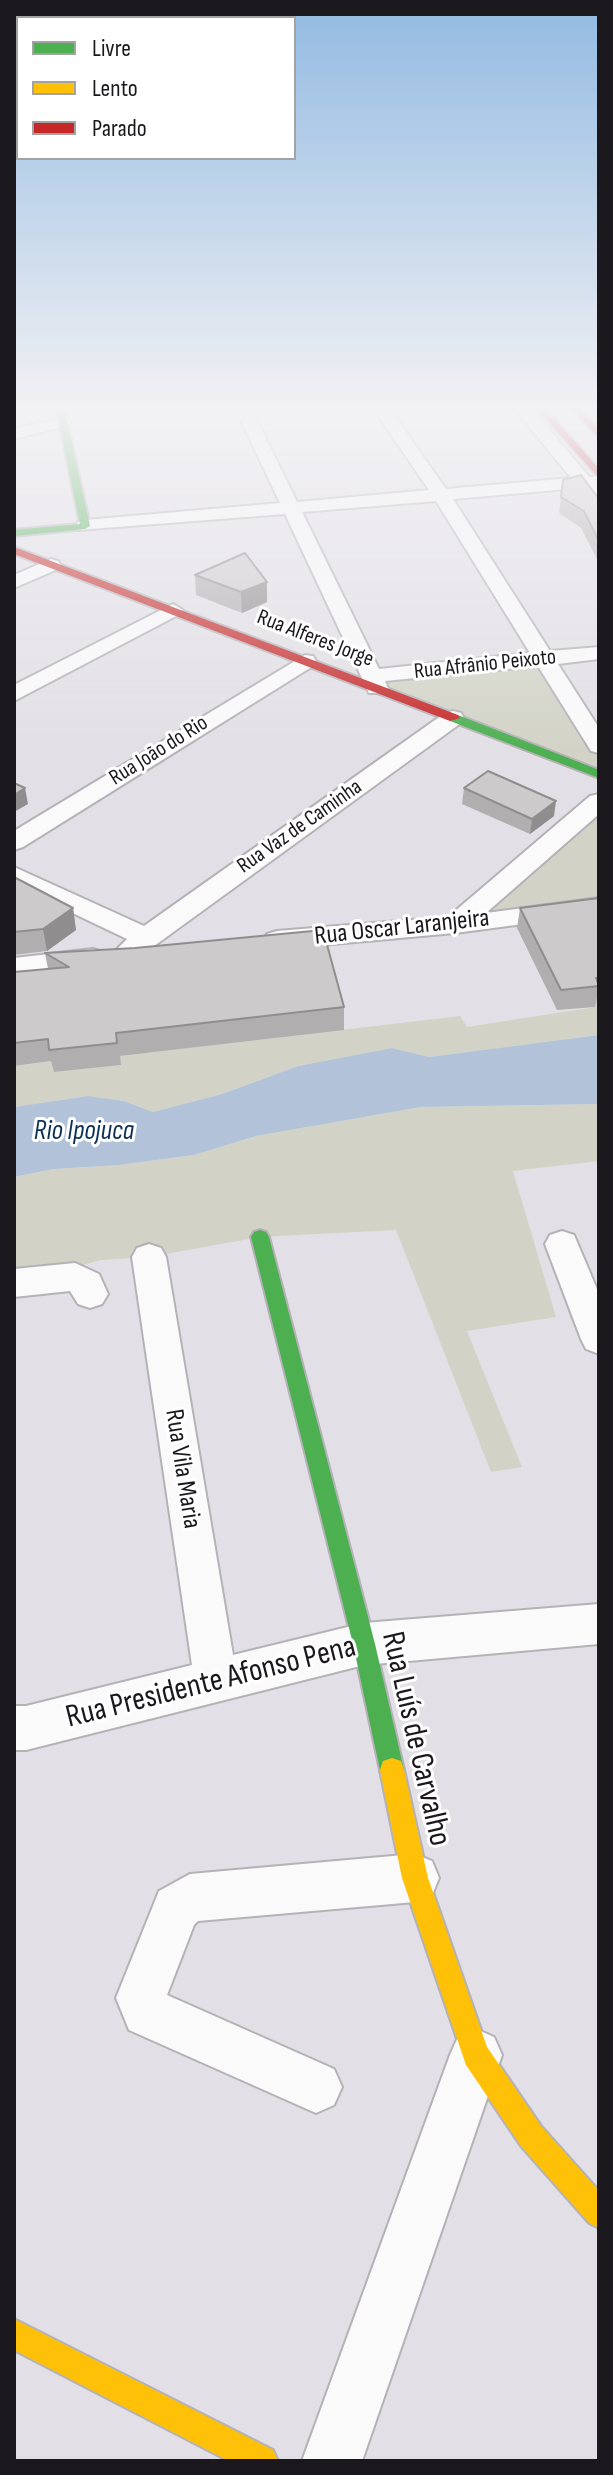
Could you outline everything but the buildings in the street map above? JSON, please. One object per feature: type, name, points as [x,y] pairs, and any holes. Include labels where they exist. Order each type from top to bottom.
[{"type":"street","points":[[14,533],[112,524]]},
{"type":"street","points":[[300,524],[374,682]]},
{"type":"street","points":[[459,524],[599,746]]},
{"type":"street","name":"Rua Alferes Jorge","points":[[14,550],[305,661],[374,682],[453,718],[599,774]]},
{"type":"street","points":[[14,582],[51,565]]},
{"type":"street","points":[[14,694],[173,610]]},
{"type":"street","name":"Rua Afrânio Peixoto","points":[[374,682],[599,653]]},
{"type":"street","name":"Rua João do Rio","points":[[14,842],[305,661]]},
{"type":"street","name":"Rua Vaz de Caminha","points":[[136,945],[453,718]]},
{"type":"street","points":[[455,925],[599,801]]},
{"type":"street","points":[[14,875],[136,945]]},
{"type":"street","name":"Rua Oscar Laranjeira","points":[[251,943],[455,925],[599,906]]},
{"type":"street","points":[[14,967],[136,945],[173,950]]},
{"type":"street","name":"Rua Luís de Carvalho","points":[[260,1237],[364,1644],[415,1878],[476,2055],[531,2136],[599,2213]]},
{"type":"street","points":[[562,1244],[599,1339]]},
{"type":"street","name":"Rua Vila Maria","points":[[149,1257],[216,1682]]},
{"type":"street","points":[[14,1283],[75,1277],[87,1284],[90,1294]]},
{"type":"street","name":"Rua Presidente Afonso Pena","points":[[18,1735],[364,1644],[599,1624]]},
{"type":"street","points":[[316,2087],[147,2012],[141,1998],[176,1908],[190,1898],[415,1878]]},
{"type":"street","points":[[332,2461],[476,2055]]},
{"type":"street","points":[[14,2334],[262,2461]]},
{"type":"shaded area","points":[[541,663],[599,758],[599,769],[385,687],[380,678]]},
{"type":"shaded area","points":[[599,811],[599,905],[481,920]]},
{"type":"shaded area","points":[[599,998],[599,1035],[429,1057],[392,1048],[298,1066],[222,1094],[153,1112],[124,1101],[88,1096],[14,1107],[14,1066],[53,1061],[54,1072],[120,1065],[120,1056],[460,1016],[467,1027],[595,1007],[591,999]]},
{"type":"shaded area","points":[[599,1104],[599,1161],[513,1171],[556,1317],[467,1331],[522,1467],[491,1472],[396,1230],[260,1237],[149,1257],[101,1260],[58,1272],[14,1279],[14,1177],[54,1169],[119,1165],[194,1155],[256,1136],[421,1107]]},
{"type":"water","name":"Rio Ipojuca","points":[[599,1035],[599,1104],[421,1107],[256,1136],[194,1155],[119,1165],[54,1169],[14,1177],[14,1107],[88,1096],[124,1101],[153,1112],[222,1094],[298,1066],[392,1048],[429,1057]]},
{"type":"traffic: fast","points":[[14,533],[85,526],[84,524]]},
{"type":"traffic: fast","points":[[454,718],[599,774]]},
{"type":"traffic: fast","points":[[260,1237],[364,1644],[392,1770]]},
{"type":"traffic: slow","points":[[392,1770],[415,1878],[476,2055],[531,2136],[599,2213]]},
{"type":"traffic: slow","points":[[14,2334],[262,2461]]},
{"type":"traffic: jam","points":[[14,550],[454,718]]}]
